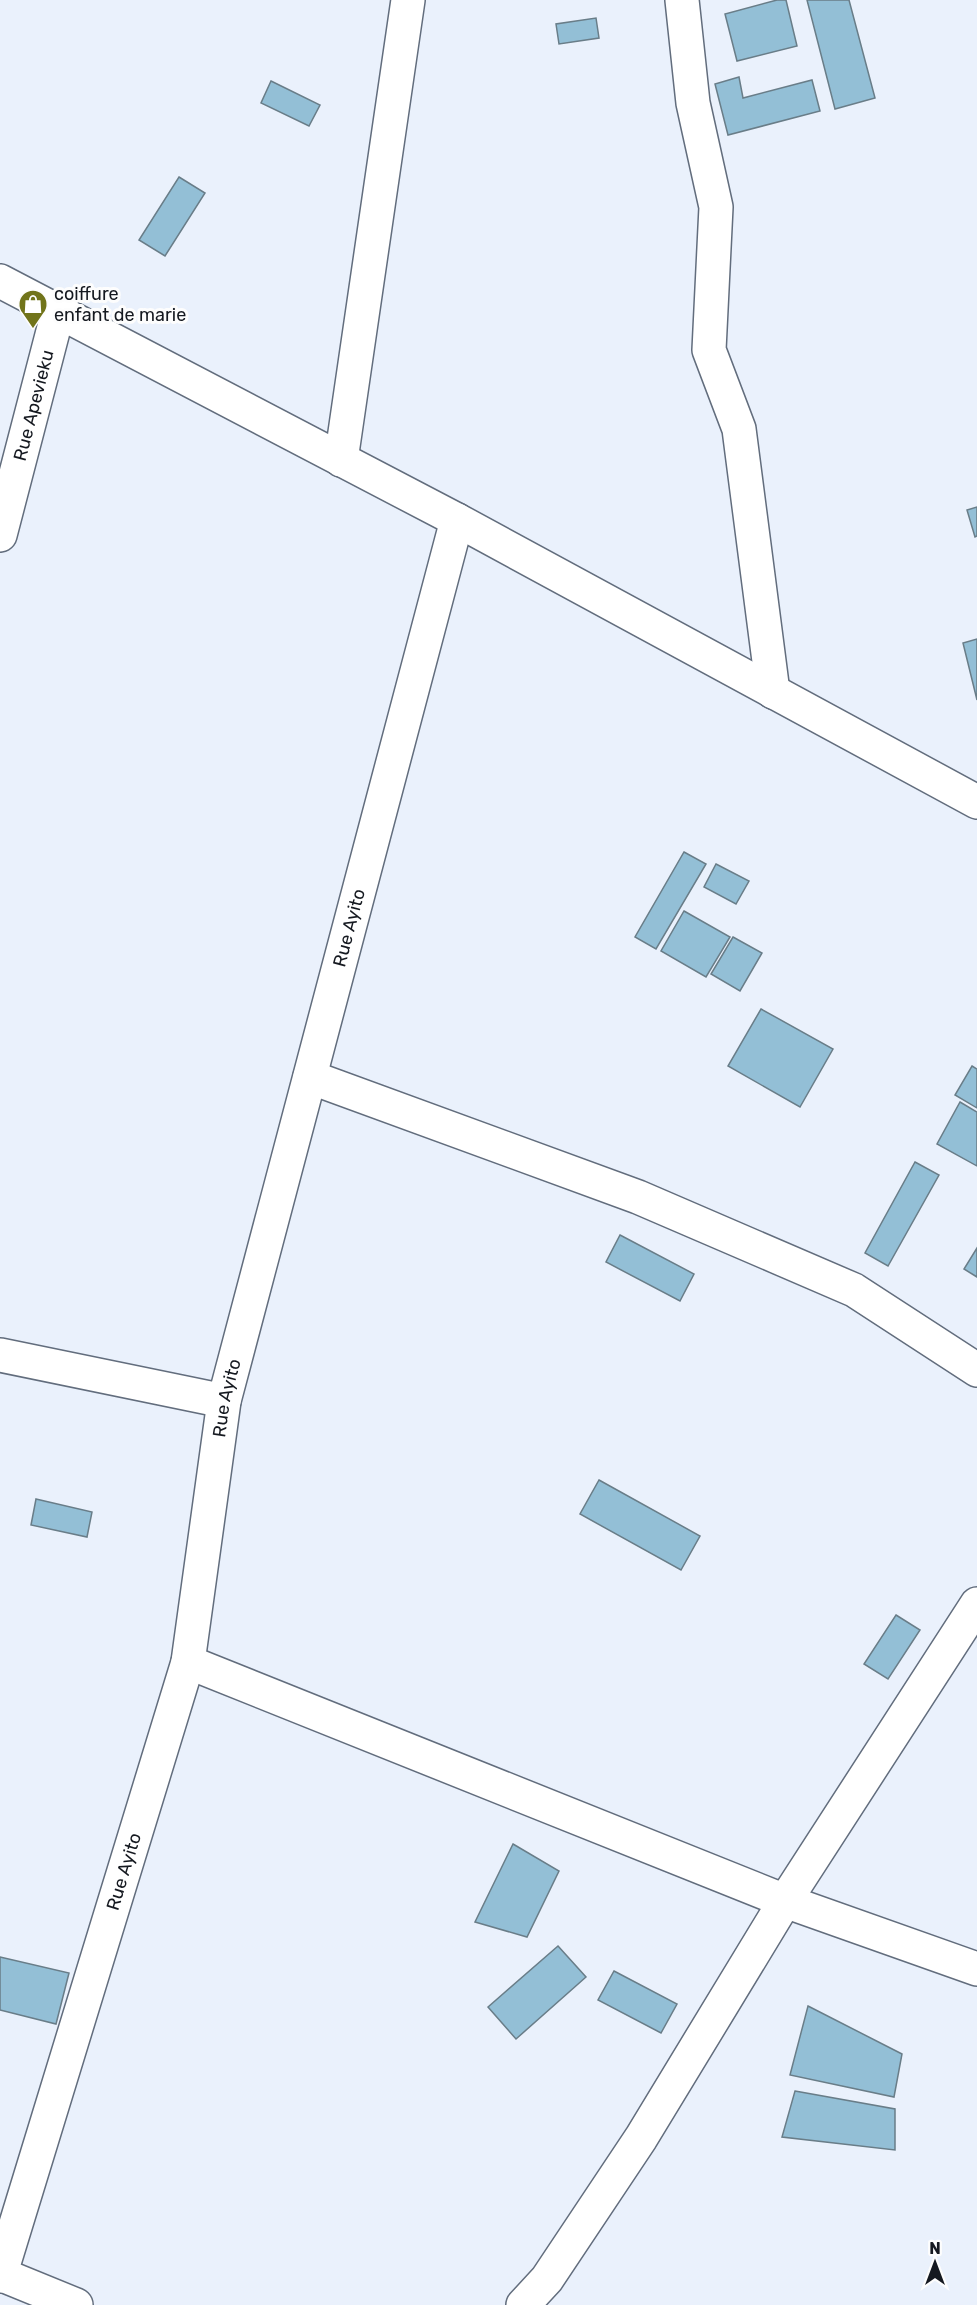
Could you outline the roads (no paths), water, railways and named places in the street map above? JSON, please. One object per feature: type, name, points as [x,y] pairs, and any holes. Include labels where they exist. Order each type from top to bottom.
[{"type":"street","points":[[341,460],[408,0]]},
{"type":"street","points":[[682,0],[693,103],[716,207],[709,350],[740,429],[772,692]]},
{"type":"street","points":[[0,281],[457,520],[977,802]]},
{"type":"street","name":"Rue Apevieku","points":[[0,535],[58,312]]},
{"type":"street","name":"Rue Ayito","points":[[0,2275],[188,1662],[224,1401],[457,520]]},
{"type":"street","points":[[310,1077],[638,1197],[854,1290],[977,1370]]},
{"type":"street","points":[[0,1355],[224,1401]]},
{"type":"street","points":[[523,2305],[547,2279],[641,2138],[785,1901],[977,1604]]},
{"type":"street","points":[[188,1662],[785,1901],[977,1968]]},
{"type":"street","points":[[0,2275],[76,2305]]},
{"type":"place","name":"coiffure enfant de marie","points":[[33,330]]}]
